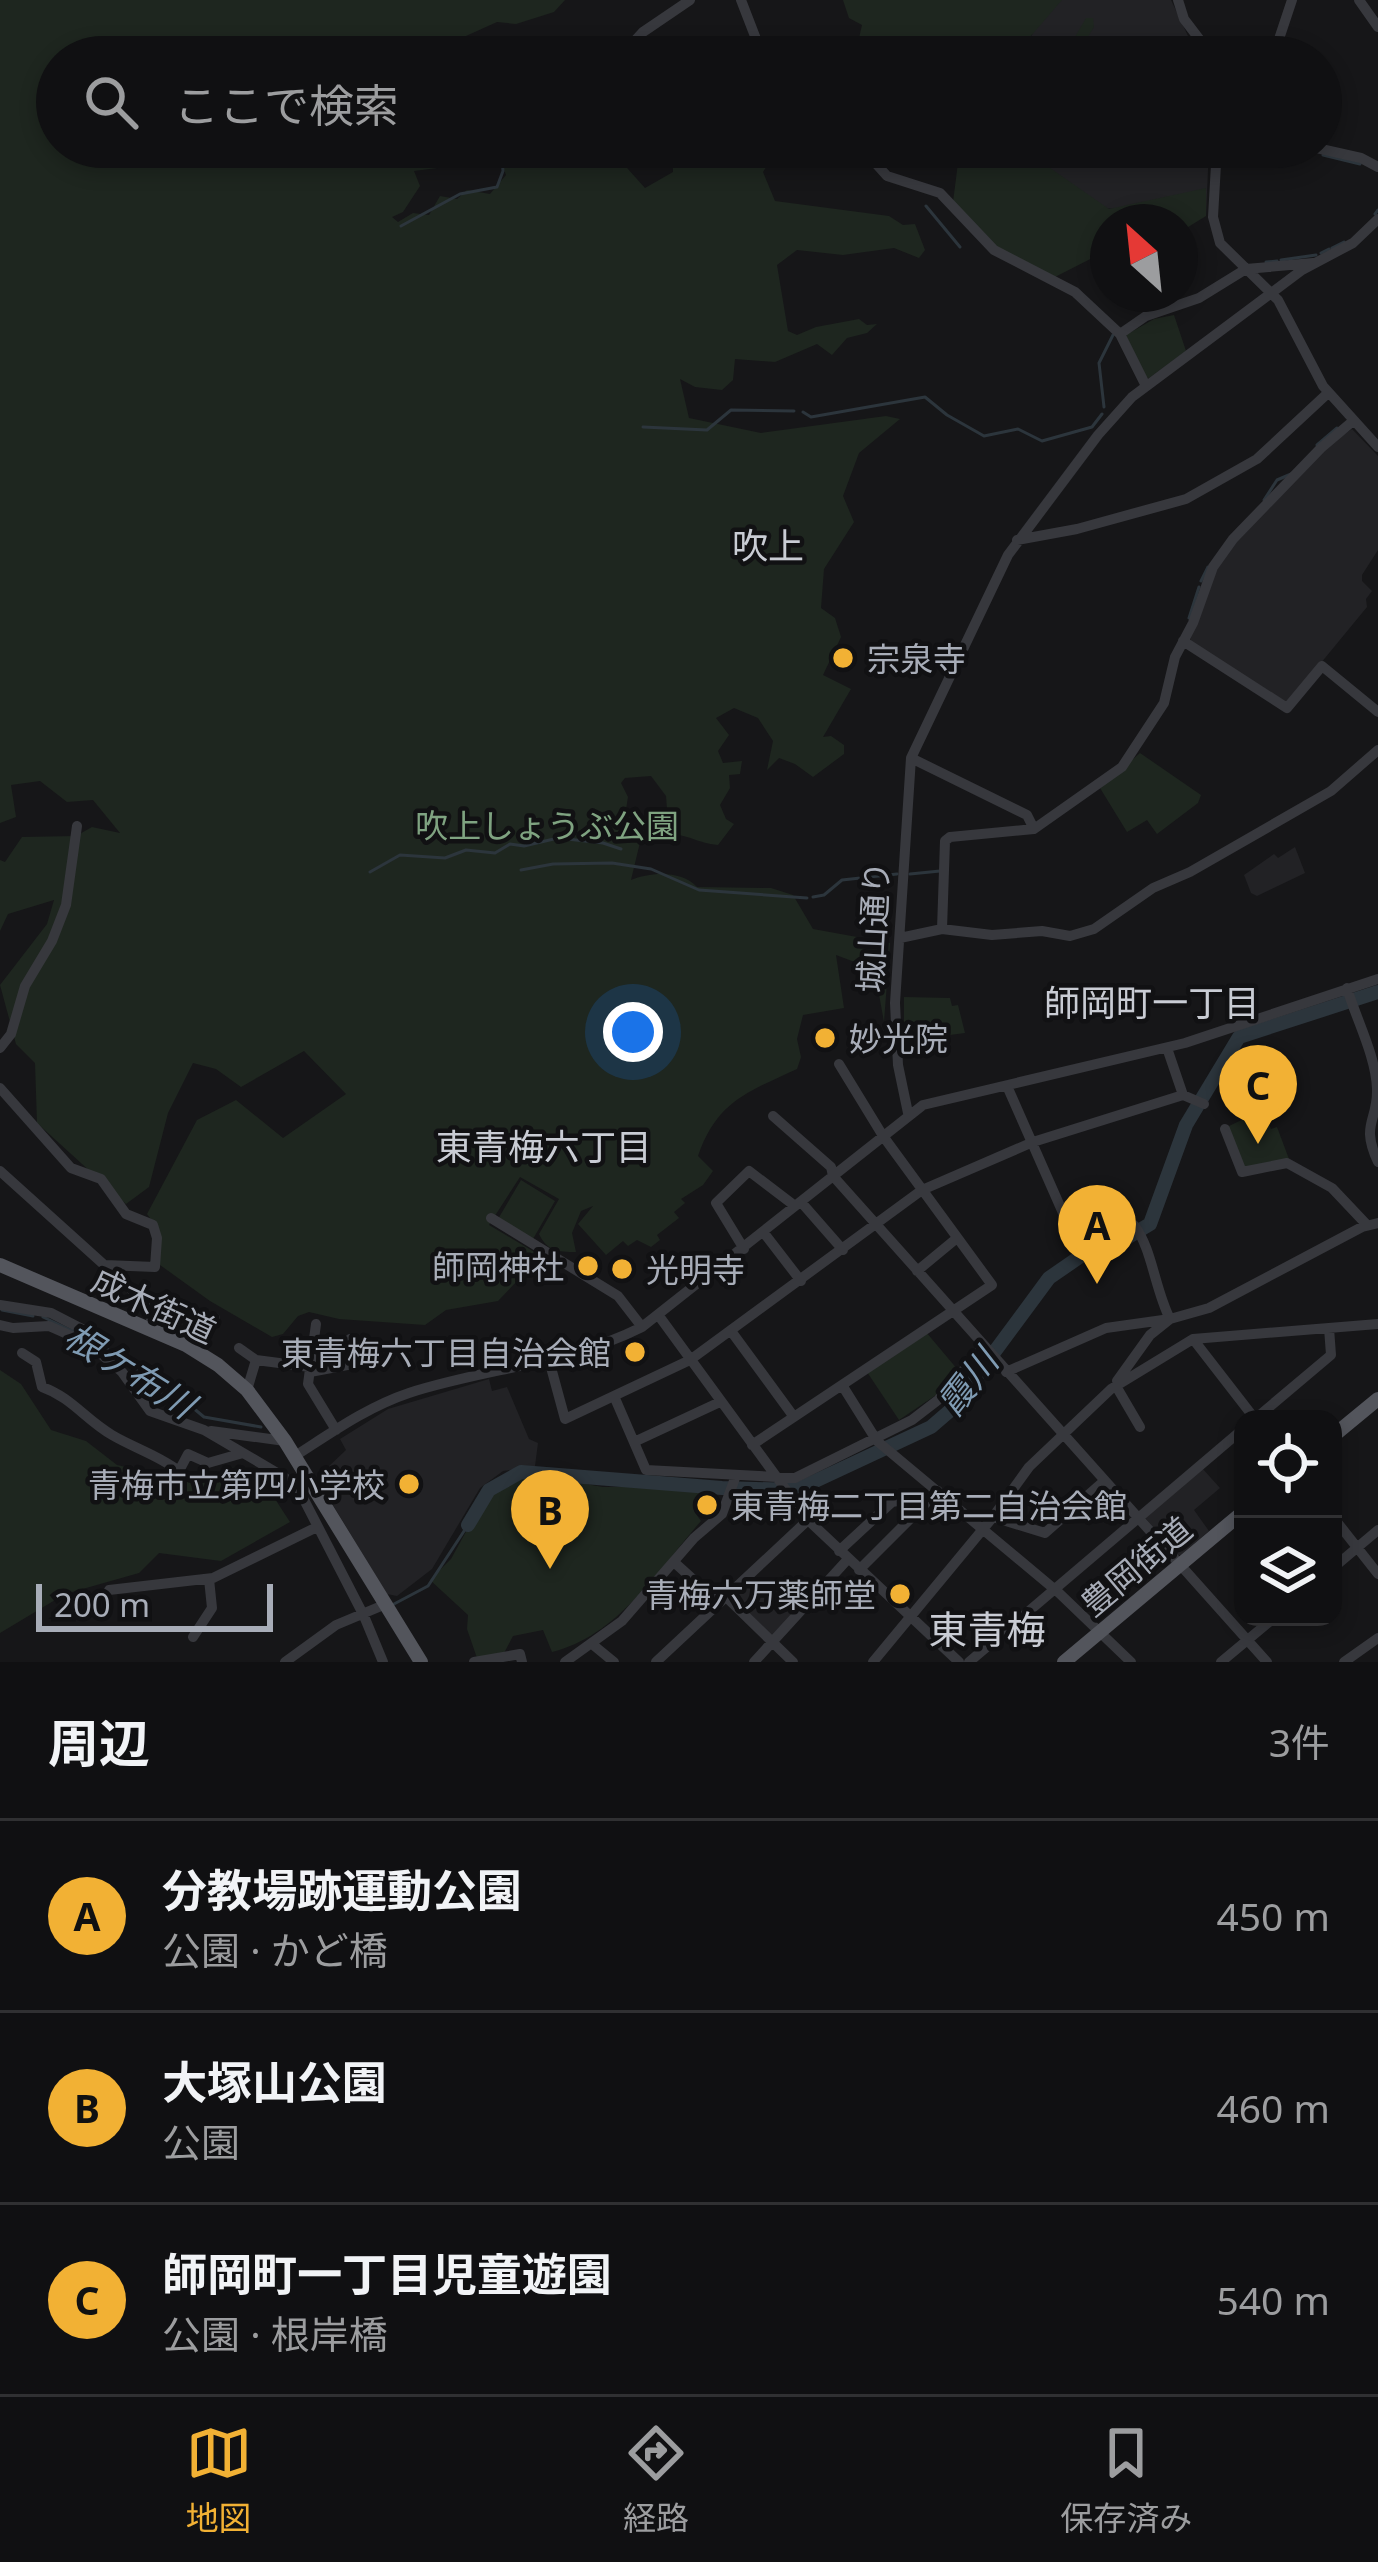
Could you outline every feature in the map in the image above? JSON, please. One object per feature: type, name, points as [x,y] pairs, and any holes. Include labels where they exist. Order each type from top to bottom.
[{"type":"main road","name":"成木街道","points":[[0,1265],[197,1352],[247,1390],[295,1456],[421,1662]]},
{"type":"main road","points":[[1342,1429],[1378,1399]]},
{"type":"main road","name":"豊岡街道","points":[[1064,1662],[1236,1518]]},
{"type":"street","points":[[639,36],[689,0]]},
{"type":"street","points":[[741,0],[755,36]]},
{"type":"street","points":[[1178,0],[1197,36]]},
{"type":"street","points":[[1280,36],[1292,0]]},
{"type":"street","points":[[1359,0],[1378,27]]},
{"type":"street","points":[[1342,154],[1378,167]]},
{"type":"street","points":[[880,168],[887,176],[940,193],[994,250],[1075,292],[1120,334],[1146,386]]},
{"type":"street","points":[[1214,168],[1215,232],[1224,249],[1272,292],[1328,392],[1378,447]]},
{"type":"street","name":"城山通り","points":[[908,1113],[896,1047],[911,758],[1017,540],[1112,418],[1146,386],[1312,263],[1353,243],[1378,219]]},
{"type":"street","points":[[1120,334],[1146,316],[1199,298],[1246,269],[1312,263]]},
{"type":"street","points":[[1017,540],[1186,499],[1257,459],[1328,392]]},
{"type":"street","points":[[942,929],[945,841],[1034,829],[1129,760],[1164,703],[1174,657],[1213,567],[1233,539],[1321,448],[1353,422]]},
{"type":"street","points":[[1183,641],[1287,708],[1322,666],[1378,712]]},
{"type":"street","points":[[899,938],[942,929],[1070,936],[1094,929],[1154,888],[1331,791],[1378,750]]},
{"type":"street","points":[[911,758],[1028,814],[1034,829]]},
{"type":"street","points":[[0,1048],[11,1034],[25,986],[66,905],[77,826]]},
{"type":"street","points":[[295,1456],[404,1395],[595,1348],[642,1327],[922,1106],[1167,1048],[1234,1024],[1349,996],[1378,979]]},
{"type":"street","points":[[1349,996],[1376,1080],[1368,1130],[1378,1162]]},
{"type":"street","points":[[549,1360],[565,1419],[692,1363],[922,1190],[1033,1142],[1193,1099],[1167,1048]]},
{"type":"street","points":[[752,1445],[992,1285],[883,1136],[839,1064]]},
{"type":"street","points":[[1007,1086],[1078,1247],[1139,1232],[1157,1295],[1170,1319]]},
{"type":"street","points":[[0,1088],[71,1168],[101,1179],[126,1214],[153,1225],[155,1267],[105,1265]]},
{"type":"street","points":[[773,1116],[831,1167],[833,1176],[876,1225],[1267,1662]]},
{"type":"street","points":[[1006,1372],[1106,1328],[1209,1308],[1372,1224],[1332,1188],[1287,1163],[1242,1172],[1226,1129]]},
{"type":"street","points":[[0,1171],[142,1299],[158,1333]]},
{"type":"street","points":[[744,1249],[716,1203],[749,1172],[798,1204],[843,1250]]},
{"type":"street","points":[[491,1218],[618,1296],[642,1327]]},
{"type":"street","points":[[764,1233],[801,1281]]},
{"type":"street","points":[[917,1271],[957,1238]]},
{"type":"street","points":[[0,1305],[56,1315],[122,1372],[150,1411],[204,1430],[298,1490],[364,1616],[382,1662]]},
{"type":"street","points":[[659,1316],[808,1520],[959,1662]]},
{"type":"street","points":[[197,1352],[215,1318]]},
{"type":"street","points":[[1113,1388],[1150,1336],[1170,1319]]},
{"type":"street","points":[[0,1324],[49,1326],[90,1340]]},
{"type":"street","points":[[316,1324],[308,1384],[336,1430]]},
{"type":"street","points":[[873,1662],[1029,1467],[1113,1388],[1192,1339],[1378,1324]]},
{"type":"street","points":[[1266,1410],[1331,1355],[1329,1328]]},
{"type":"street","points":[[733,1333],[794,1417]]},
{"type":"street","points":[[350,1339],[354,1364]]},
{"type":"street","points":[[1192,1339],[1248,1410]]},
{"type":"street","points":[[615,1398],[646,1470],[778,1482],[882,1444],[938,1400],[985,1347]]},
{"type":"street","points":[[239,1348],[256,1360],[310,1370],[379,1359]]},
{"type":"street","points":[[22,1353],[36,1362],[42,1387],[74,1402],[114,1437],[179,1471],[188,1454],[208,1463],[243,1453]]},
{"type":"street","points":[[247,1390],[256,1360]]},
{"type":"street","points":[[842,1384],[882,1444],[1054,1589],[1131,1662]]},
{"type":"street","points":[[1113,1388],[1140,1427]]},
{"type":"street","points":[[634,1442],[720,1402]]},
{"type":"street","points":[[204,1430],[285,1441]]},
{"type":"street","points":[[969,1662],[1234,1437]]},
{"type":"street","points":[[565,1662],[622,1621],[722,1514],[734,1479]]},
{"type":"street","points":[[993,1517],[1046,1533],[1103,1482]]},
{"type":"street","points":[[859,1570],[938,1491]]},
{"type":"street","points":[[754,1662],[892,1502],[908,1499],[918,1510]]},
{"type":"street","points":[[1334,1518],[1378,1574]]},
{"type":"street","points":[[656,1662],[808,1520]]},
{"type":"street","points":[[109,1590],[209,1579],[317,1527]]},
{"type":"street","points":[[1342,1560],[1378,1530]]},
{"type":"street","points":[[675,1563],[793,1662]]},
{"type":"street","points":[[193,1637],[212,1608],[209,1579]]},
{"type":"street","points":[[285,1662],[336,1625],[386,1604]]},
{"type":"street","points":[[1221,1662],[1264,1626]]},
{"type":"street","points":[[1344,1662],[1378,1638]]},
{"type":"street","points":[[592,1644],[614,1662]]},
{"type":"street","points":[[474,1662],[512,1653],[520,1654],[522,1662]]},
{"type":"shaded area","points":[[1052,0],[1171,0],[1188,36],[1031,36]]},
{"type":"shaded area","points":[[1041,168],[1208,168],[1206,216],[1198,215],[1198,204],[1096,204]]},
{"type":"shaded area","points":[[1352,429],[1378,456],[1378,550],[1362,575],[1372,591],[1367,607],[1288,703],[1190,637],[1217,567],[1236,541],[1327,446]]},
{"type":"shaded area","points":[[1295,847],[1305,873],[1257,896],[1251,893],[1244,875],[1274,854],[1278,858]]},
{"type":"shaded area","name":"青梅市立第四小学校","points":[[489,1379],[492,1391],[507,1387],[529,1439],[538,1443],[535,1466],[503,1471],[480,1488],[432,1569],[397,1596],[387,1594],[325,1492],[334,1480],[327,1468],[346,1450],[340,1439],[388,1409]]},
{"type":"shaded area","points":[[1202,1468],[1220,1488],[1194,1510],[1209,1531],[1181,1555],[1174,1555],[1144,1516]]},
{"type":"shaded area","points":[[751,1577],[794,1615],[772,1637],[732,1598]]},
{"type":"green space","name":"吹上しょうぶ公園","points":[[0,0],[565,0],[554,12],[516,24],[497,22],[466,36],[36,36],[36,168],[437,168],[414,171],[420,186],[403,212],[392,217],[398,222],[413,213],[429,215],[440,196],[457,199],[467,190],[490,194],[506,175],[504,168],[627,168],[645,188],[673,168],[766,168],[775,201],[889,216],[903,225],[915,224],[925,250],[919,258],[894,248],[843,255],[797,250],[777,265],[788,331],[797,335],[859,319],[867,325],[877,324],[867,333],[847,338],[832,355],[817,344],[775,362],[735,359],[733,380],[722,390],[695,387],[680,379],[689,418],[761,433],[886,416],[900,419],[859,453],[843,496],[854,522],[824,569],[821,608],[835,618],[841,637],[823,675],[851,689],[823,737],[831,736],[844,745],[844,754],[813,777],[779,758],[767,770],[773,741],[758,718],[734,708],[716,718],[729,735],[718,751],[723,763],[742,761],[740,774],[729,775],[730,788],[720,805],[734,824],[718,845],[668,834],[658,813],[667,809],[666,796],[651,776],[625,778],[621,783],[628,797],[623,828],[642,834],[631,880],[666,874],[697,887],[771,888],[793,895],[813,929],[890,943],[884,1022],[873,961],[836,955],[844,1008],[803,1015],[797,1069],[736,1100],[715,1122],[698,1156],[713,1171],[703,1185],[681,1199],[685,1203],[674,1212],[679,1218],[657,1235],[660,1240],[651,1247],[637,1240],[628,1246],[623,1241],[606,1255],[578,1224],[593,1206],[581,1211],[572,1233],[576,1252],[549,1247],[539,1234],[559,1199],[520,1177],[489,1225],[541,1256],[498,1301],[446,1310],[425,1325],[339,1319],[309,1312],[298,1316],[283,1334],[272,1337],[210,1301],[160,1265],[158,1229],[147,1214],[197,1120],[236,1100],[283,1138],[346,1094],[304,1051],[241,1087],[216,1069],[193,1063],[168,1113],[149,1187],[126,1204],[37,1123],[35,1063],[16,1044],[0,985],[47,924],[54,900],[8,914],[0,931],[0,860],[5,862],[22,837],[76,836],[92,827],[120,833],[93,800],[67,802],[40,781],[11,785],[16,817],[0,823]]},
{"type":"green space","points":[[843,0],[1062,0],[1031,36],[859,36],[862,25],[849,18]]},
{"type":"green space","points":[[1086,18],[1093,18],[1088,36],[1076,36]]},
{"type":"green space","points":[[957,168],[1050,168],[1102,204],[1090,204],[1090,259],[1053,278],[991,245],[953,202]]},
{"type":"green space","points":[[1206,188],[1206,216],[1198,221],[1198,204],[1132,204]]},
{"type":"green space","points":[[1174,315],[1186,351],[1144,377],[1126,335],[1154,319]]},
{"type":"green space","points":[[1140,753],[1201,795],[1198,803],[1157,834],[1147,820],[1127,832],[1100,788]]},
{"type":"green space","points":[[904,997],[950,998],[952,1006],[958,1005],[965,1033],[904,1041]]},
{"type":"green space","points":[[1264,1109],[1289,1159],[1245,1168],[1227,1127]]},
{"type":"green space","points":[[521,1180],[555,1201],[533,1239],[498,1219]]},
{"type":"green space","points":[[926,1332],[958,1370],[939,1393],[899,1420],[867,1372]]},
{"type":"green space","points":[[0,1370],[21,1384],[51,1430],[86,1441],[117,1465],[201,1484],[230,1466],[262,1479],[290,1522],[221,1561],[159,1553],[139,1573],[65,1594],[0,1633]]},
{"type":"green space","points":[[522,1473],[603,1487],[705,1487],[694,1501],[701,1521],[636,1598],[597,1632],[552,1652],[543,1630],[513,1636],[504,1653],[477,1658],[467,1629],[468,1615],[430,1580],[451,1559],[491,1486]]},
{"type":"waterway","points":[[1342,160],[1360,164]]},
{"type":"waterway","points":[[401,226],[460,194],[497,187],[503,168]]},
{"type":"waterway","points":[[926,206],[960,247]]},
{"type":"waterway","points":[[1375,214],[1378,210]]},
{"type":"waterway","points":[[1332,248],[1344,242]]},
{"type":"waterway","points":[[1321,253],[1329,249]]},
{"type":"waterway","points":[[1281,260],[1316,255]]},
{"type":"waterway","points":[[1266,262],[1277,261]]},
{"type":"waterway","points":[[1104,407],[1099,363],[1113,335]]},
{"type":"waterway","points":[[803,412],[811,417],[925,397],[984,436],[1018,429],[1042,441],[1092,427],[1102,414]]},
{"type":"waterway","points":[[643,427],[707,430],[731,410],[794,411]]},
{"type":"waterway","points":[[1317,445],[1337,428]]},
{"type":"waterway","points":[[1264,500],[1277,480],[1291,474]]},
{"type":"waterway","points":[[1201,581],[1208,567]]},
{"type":"waterway","points":[[1189,618],[1199,587]]},
{"type":"waterway","points":[[370,872],[400,855],[445,858],[466,850],[495,853],[510,844],[524,846],[558,838],[621,849]]},
{"type":"waterway","points":[[521,870],[612,863],[651,869],[699,890],[807,898]]},
{"type":"waterway","points":[[910,874],[940,871]]},
{"type":"waterway","points":[[813,897],[824,895],[842,880],[897,874]]},
{"type":"waterway","name":"霞川","points":[[468,1525],[489,1490],[521,1472],[796,1490],[931,1427],[953,1408],[1049,1278],[1091,1249],[1125,1239],[1150,1224],[1186,1125],[1239,1037],[1378,992]]},
{"type":"waterway","name":"根ケ布川","points":[[2,1310],[33,1316]]},
{"type":"waterway","name":"根ケ布川","points":[[43,1317],[77,1333]]},
{"type":"waterway","name":"根ケ布川","points":[[97,1343],[130,1363],[167,1399],[192,1407],[204,1417],[261,1427]]},
{"type":"waterway","name":"霞川","points":[[394,1604],[428,1586],[468,1525]]},
{"type":"place","name":"宗泉寺","points":[[843,658]]},
{"type":"place","name":"妙光院","points":[[825,1038]]},
{"type":"place","name":"師岡町一丁目児童遊園","points":[[1258,1144]]},
{"type":"place","name":"師岡神社","points":[[588,1266]]},
{"type":"place","name":"光明寺","points":[[622,1269]]},
{"type":"place","name":"分教場跡運動公園","points":[[1097,1284]]},
{"type":"place","name":"東青梅六丁目自治会館","points":[[635,1352]]},
{"type":"place","name":"青梅市立第四小学校","points":[[409,1484]]},
{"type":"place","name":"東青梅二丁目第二自治会館","points":[[707,1505]]},
{"type":"place","name":"大塚山公園","points":[[550,1569]]},
{"type":"place","name":"青梅六万薬師堂","points":[[900,1594]]},
{"type":"district","name":"吹上","points":[[768,545]]},
{"type":"district","name":"師岡町一丁目","points":[[1152,1002]]},
{"type":"district","name":"東青梅六丁目","points":[[544,1146]]},
{"type":"district","name":"東青梅","points":[[987,1628]]}]
